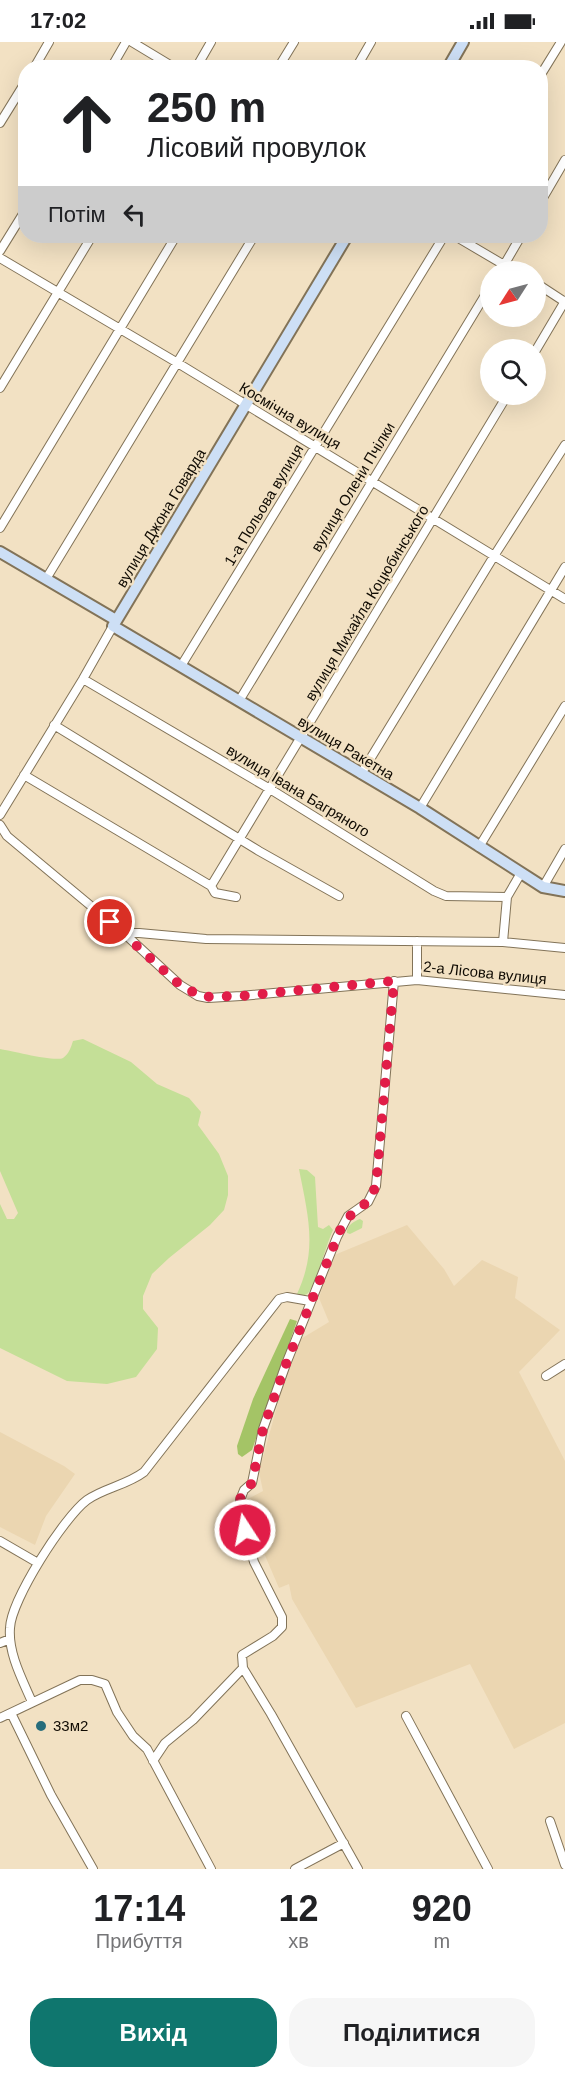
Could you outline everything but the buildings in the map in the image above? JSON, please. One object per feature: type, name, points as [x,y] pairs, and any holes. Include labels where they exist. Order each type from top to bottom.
[{"type":"street","points":[[39,60],[49,42]]},
{"type":"street","points":[[116,60],[126,42]]},
{"type":"street","points":[[132,42],[162,60]]},
{"type":"street","points":[[201,60],[211,42]]},
{"type":"street","points":[[283,60],[294,42]]},
{"type":"street","points":[[361,60],[371,42]]},
{"type":"street","points":[[453,60],[464,42]]},
{"type":"street","points":[[548,63],[561,42]]},
{"type":"street","points":[[0,123],[18,94]]},
{"type":"street","points":[[548,189],[565,160]]},
{"type":"street","points":[[0,251],[18,222]]},
{"type":"street","points":[[0,388],[88,243]]},
{"type":"street","points":[[0,528],[172,243]]},
{"type":"street","points":[[46,579],[250,243]]},
{"type":"street","name":"вулиця Джона Говарда","points":[[0,815],[343,243]]},
{"type":"street","name":"1-а Польова вулиця","points":[[181,666],[440,243]]},
{"type":"street","points":[[464,243],[492,261]]},
{"type":"street","points":[[506,261],[517,243]]},
{"type":"street","name":"Космічна вулиця","points":[[0,258],[176,362],[565,599]]},
{"type":"street","points":[[543,339],[565,302],[546,290]]},
{"type":"street","name":"вулиця Олени Пчілки","points":[[239,701],[480,304]]},
{"type":"street","name":"вулиця Михайла Коцюбинського","points":[[211,886],[501,405]]},
{"type":"street","points":[[361,774],[494,556],[565,445]]},
{"type":"street","name":"вулиця Ракетна","points":[[0,552],[181,666],[420,808],[543,887],[565,891]]},
{"type":"street","points":[[420,808],[565,567]]},
{"type":"street","name":"вулиця Івана Багряного","points":[[83,679],[270,789],[441,894],[507,897]]},
{"type":"street","points":[[479,847],[565,706]]},
{"type":"street","points":[[54,725],[339,896]]},
{"type":"street","points":[[24,775],[211,886],[218,894],[237,897]]},
{"type":"street","name":"2-а Лісова вулиця","points":[[0,825],[8,836],[127,936],[180,985],[202,997],[241,996],[417,980],[565,995]]},
{"type":"street","points":[[543,887],[565,849]]},
{"type":"street","points":[[503,942],[507,897],[521,873]]},
{"type":"street","points":[[127,936],[135,933],[206,939],[503,942],[565,948]]},
{"type":"street","points":[[417,941],[417,980]]},
{"type":"street","points":[[358,1869],[243,1668],[242,1655],[273,1636],[282,1627],[282,1617],[254,1562],[240,1511],[240,1500],[244,1490],[252,1483],[263,1429],[310,1301],[341,1228],[354,1211],[368,1202],[376,1186],[394,981]]},
{"type":"street","points":[[32,1702],[18,1669],[10,1639],[10,1628],[12,1615],[38,1563],[52,1542],[85,1502],[133,1480],[144,1472],[245,1344],[275,1302],[287,1296],[310,1301]]},
{"type":"street","points":[[546,1376],[565,1364]]},
{"type":"street","points":[[0,1541],[38,1563]]},
{"type":"street","points":[[0,1642],[10,1639]]},
{"type":"street","points":[[153,1761],[165,1743],[193,1720],[243,1668]]},
{"type":"street","points":[[0,1718],[80,1680],[98,1681],[105,1684],[117,1712],[133,1736],[143,1744],[153,1761],[210,1869]]},
{"type":"street","points":[[11,1713],[51,1795],[93,1869]]},
{"type":"street","points":[[406,1716],[488,1869]]},
{"type":"street","points":[[550,1821],[565,1865]]},
{"type":"street","points":[[294,1869],[344,1843]]},
{"type":"shaded area","points":[[407,1225],[444,1269],[454,1286],[482,1260],[518,1277],[515,1298],[560,1330],[519,1372],[565,1461],[565,1723],[514,1749],[470,1664],[356,1708],[292,1599],[289,1584],[279,1588],[242,1502],[263,1491],[259,1472],[288,1366],[299,1340],[329,1322],[319,1298],[332,1256]]},
{"type":"shaded area","points":[[0,1432],[75,1474],[46,1516],[35,1545],[0,1527]]},
{"type":"green space","points":[[83,1039],[131,1062],[157,1084],[189,1098],[201,1112],[198,1125],[219,1154],[228,1176],[228,1195],[224,1210],[210,1225],[152,1274],[143,1296],[143,1309],[158,1328],[157,1349],[136,1377],[107,1384],[67,1381],[0,1348],[0,1204],[7,1219],[14,1219],[18,1213],[0,1171],[0,1049],[58,1059],[67,1054],[73,1041]]},
{"type":"green space","points":[[299,1169],[307,1170],[315,1177],[318,1227],[323,1229],[329,1225],[333,1230],[314,1283],[307,1294],[303,1295],[297,1294],[307,1262],[309,1232]]},
{"type":"green space","points":[[360,1219],[363,1221],[362,1228],[350,1234],[347,1233],[349,1226]]},
{"type":"green space","points":[[290,1319],[297,1321],[252,1450],[242,1457],[238,1454],[237,1446],[253,1399]]},
{"type":"place","name":"33м2","points":[[41,1726]]},
{"type":"route","points":[[110,922],[180,985],[202,997],[241,996],[394,981],[376,1186],[368,1202],[363,1203],[348,1216],[341,1228],[286,1364],[263,1429],[252,1483],[241,1495],[239,1506],[245,1530]]}]
